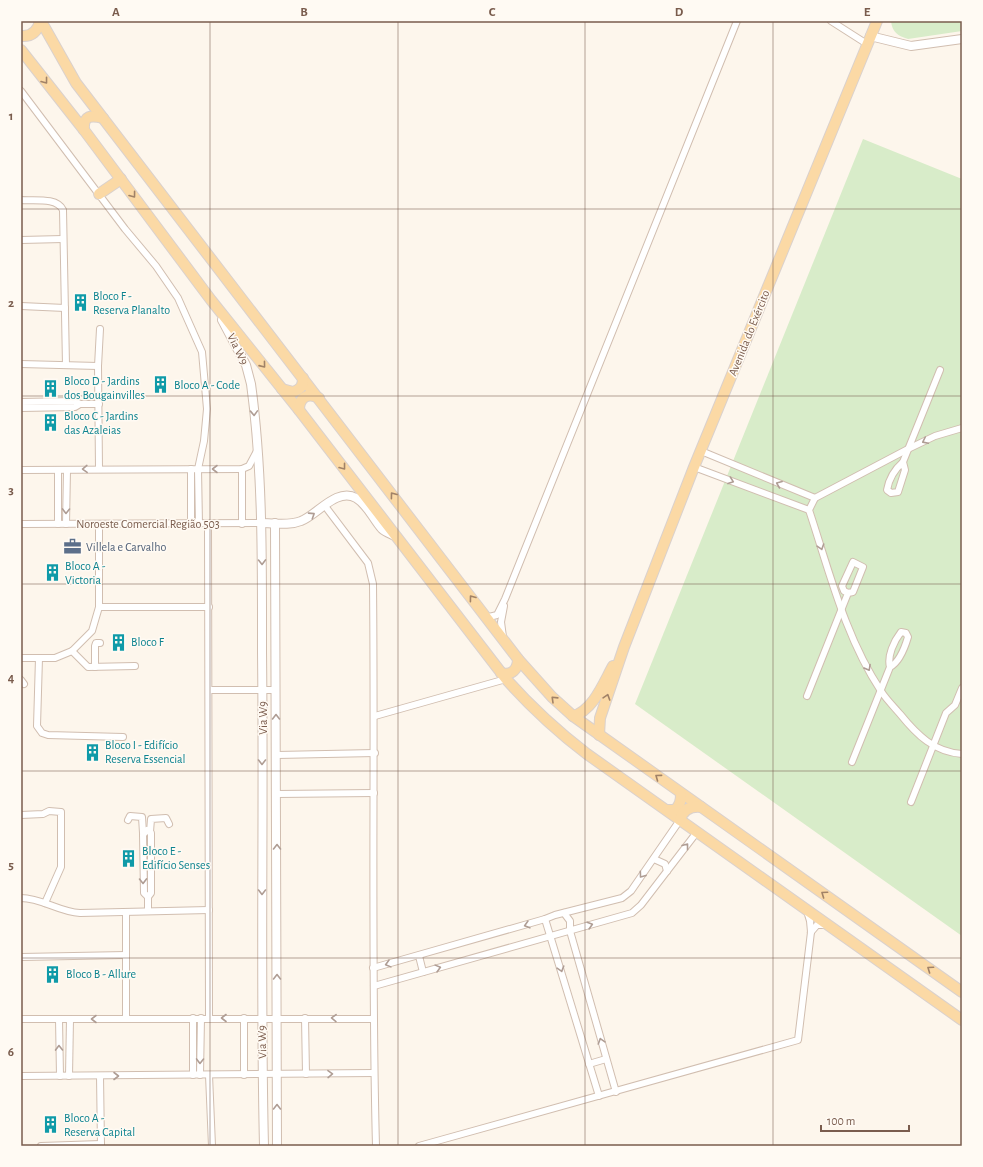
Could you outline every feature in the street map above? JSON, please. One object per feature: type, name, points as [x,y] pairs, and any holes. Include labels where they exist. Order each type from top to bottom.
[{"type":"main road","points":[[21,36],[32,35],[38,29],[41,21]]},
{"type":"main road","points":[[41,21],[76,83],[518,659],[552,697],[573,716],[599,735],[962,992]]},
{"type":"main road","name":"Avenida do Exército","points":[[599,735],[600,718],[624,647],[694,467],[876,21]]},
{"type":"main road","points":[[21,50],[84,130],[211,300],[299,410],[503,676],[529,705],[563,736],[962,1020]]},
{"type":"main road","points":[[84,130],[86,118],[92,115],[103,118]]},
{"type":"main road","points":[[99,194],[121,179]]},
{"type":"main road","points":[[282,389],[293,392],[300,389],[303,385],[303,378]]},
{"type":"main road","points":[[299,410],[299,402],[302,397],[308,395],[319,398]]},
{"type":"main road","name":"Avenida do Exército","points":[[573,716],[580,715],[590,704],[624,647]]},
{"type":"main road","points":[[503,676],[515,671],[518,666],[518,659]]},
{"type":"main road","points":[[667,810],[675,810],[679,806],[681,794]]},
{"type":"main road","points":[[680,820],[682,813],[689,808],[701,808]]},
{"type":"street","points":[[485,615],[489,617],[497,615],[505,599],[737,21]]},
{"type":"street","points":[[831,21],[869,40],[911,46],[962,39]]},
{"type":"street","points":[[21,91],[156,266],[178,298],[202,352],[207,409],[204,441],[198,469],[199,524]]},
{"type":"street","points":[[21,200],[55,202],[61,206],[63,210],[66,365]]},
{"type":"street","points":[[21,240],[64,239]]},
{"type":"street","name":"Via W9","points":[[211,300],[237,345],[246,365],[254,402],[261,524],[263,690],[261,1018],[264,1146]]},
{"type":"street","points":[[21,306],[65,308]]},
{"type":"street","points":[[100,329],[98,366],[100,469]]},
{"type":"street","points":[[21,364],[98,366]]},
{"type":"street","points":[[903,462],[905,470],[898,492],[891,493],[887,490],[888,483],[894,469],[903,462],[940,370]]},
{"type":"street","points":[[21,402],[74,401],[80,404],[99,404]]},
{"type":"street","points":[[21,408],[75,407],[80,404]]},
{"type":"street","points":[[962,428],[935,436],[815,498],[809,510],[841,608],[860,655],[881,691],[914,731],[933,746],[949,752],[962,754]]},
{"type":"street","points":[[21,470],[242,469],[249,466],[257,450]]},
{"type":"street","points":[[701,451],[815,498]]},
{"type":"street","points":[[694,467],[809,510]]},
{"type":"street","points":[[191,469],[191,524]]},
{"type":"street","points":[[242,469],[242,524]]},
{"type":"street","points":[[58,470],[58,524]]},
{"type":"street","points":[[66,524],[67,470]]},
{"type":"street","name":"Noroeste Comercial Região 503","points":[[21,524],[261,524],[301,521],[325,506],[336,497],[355,497],[363,504],[382,530],[395,536]]},
{"type":"street","points":[[325,506],[368,563],[372,574],[375,752],[373,1019],[376,1146]]},
{"type":"street","name":"Via W9","points":[[275,523],[277,755],[277,1146]]},
{"type":"street","points":[[21,658],[55,658],[72,651],[92,631],[100,607],[98,524]]},
{"type":"street","points":[[208,524],[209,1018]]},
{"type":"street","points":[[807,696],[841,608],[848,594],[853,592],[863,567],[853,562],[842,586],[844,591],[848,594]]},
{"type":"street","points":[[505,599],[502,622],[505,642]]},
{"type":"street","points":[[100,607],[209,607]]},
{"type":"street","points":[[852,762],[890,667],[890,654],[901,632],[906,633],[908,637],[903,650],[896,664],[890,667]]},
{"type":"street","points":[[95,667],[95,646],[96,643],[100,643]]},
{"type":"street","points":[[72,651],[86,666],[135,666]]},
{"type":"street","points":[[262,658],[267,656],[276,660]]},
{"type":"street","points":[[39,658],[37,726],[42,733],[48,735],[123,736]]},
{"type":"street","points":[[374,716],[503,676]]},
{"type":"street","points":[[911,802],[946,713],[955,705],[962,688]]},
{"type":"street","points":[[209,690],[276,690]]},
{"type":"street","points":[[262,739],[268,741],[276,738]]},
{"type":"street","points":[[277,755],[375,752]]},
{"type":"street","points":[[277,794],[374,793]]},
{"type":"street","points":[[21,815],[43,814],[49,810],[61,812],[61,867],[45,903]]},
{"type":"street","points":[[128,820],[130,816],[142,817],[147,832],[151,893],[148,897],[148,911]]},
{"type":"street","points":[[147,832],[150,820],[153,818],[166,818],[169,824]]},
{"type":"street","points":[[374,968],[564,913],[622,898],[631,891],[680,820]]},
{"type":"street","points":[[374,986],[617,918],[637,910],[697,832]]},
{"type":"street","points":[[654,858],[665,864],[666,871]]},
{"type":"street","points":[[21,898],[35,899],[70,912],[209,910]]},
{"type":"street","points":[[419,1146],[798,1040],[811,932],[807,910]]},
{"type":"street","points":[[126,912],[126,1019]]},
{"type":"street","points":[[564,913],[570,921],[570,931],[616,1092]]},
{"type":"street","points":[[545,919],[599,1096]]},
{"type":"street","points":[[811,932],[817,925],[828,925]]},
{"type":"street","points":[[21,957],[126,955]]},
{"type":"street","points":[[419,956],[423,972]]},
{"type":"street","points":[[193,1018],[193,1075]]},
{"type":"street","points":[[200,1075],[201,1018]]},
{"type":"street","points":[[244,1018],[244,1075]]},
{"type":"street","points":[[306,1018],[306,1074]]},
{"type":"street","points":[[21,1019],[373,1019]]},
{"type":"street","points":[[59,1019],[60,1076]]},
{"type":"street","points":[[69,1076],[70,1019]]},
{"type":"street","points":[[590,1064],[606,1059]]},
{"type":"street","points":[[21,1076],[374,1073]]},
{"type":"street","points":[[209,1075],[212,1146]]},
{"type":"street","points":[[41,1146],[100,1145],[100,1076]]},
{"type":"green space","points":[[891,21],[962,21],[962,31],[908,39],[894,31]]},
{"type":"green space","points":[[863,139],[962,179],[962,936],[635,704]]},
{"type":"place","name":"Bloco F - Reserva Planalto","points":[[80,303]]},
{"type":"place","name":"Bloco A - Code","points":[[161,385]]},
{"type":"place","name":"Bloco D - Jardins dos Bougainvilles","points":[[51,388]]},
{"type":"place","name":"Bloco C - Jardins das Azaleias","points":[[51,423]]},
{"type":"place","name":"Villela e Carvalho","points":[[73,547]]},
{"type":"place","name":"Bloco A - Victoria","points":[[52,573]]},
{"type":"place","name":"Bloco F","points":[[118,642]]},
{"type":"place","name":"Bloco I - Edifício Reserva Essencial","points":[[92,752]]},
{"type":"place","name":"Bloco E - Edifício Senses","points":[[129,858]]},
{"type":"place","name":"Bloco B - Allure","points":[[53,974]]},
{"type":"place","name":"Bloco A - Reserva Capital","points":[[51,1125]]}]
